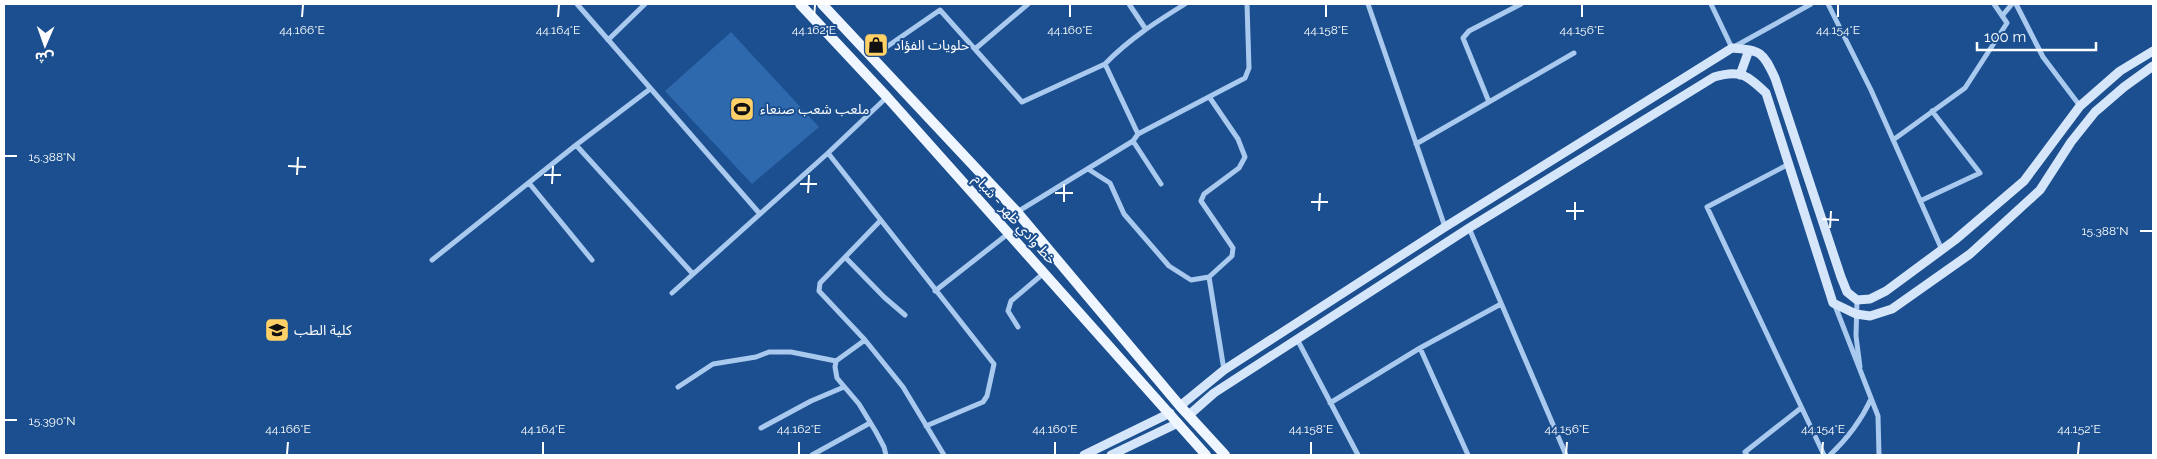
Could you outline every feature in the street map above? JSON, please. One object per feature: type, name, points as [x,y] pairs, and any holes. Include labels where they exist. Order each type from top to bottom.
[{"type":"main road","name":"خط وادي ظهر - شبام","points":[[800,4],[887,97],[1206,455]]},
{"type":"main road","name":"خط وادي ظهر - شبام","points":[[822,4],[1017,212],[1180,406],[1224,455]]},
{"type":"main road","points":[[1170,414],[1180,406]]},
{"type":"main road","points":[[1178,423],[1188,415]]},
{"type":"street","points":[[577,4],[760,214]]},
{"type":"street","points":[[608,40],[645,4]]},
{"type":"street","points":[[936,4],[1022,102],[1105,64],[1145,28],[1185,4]]},
{"type":"street","points":[[975,49],[1028,4]]},
{"type":"street","points":[[1129,4],[1145,28]]},
{"type":"street","points":[[1017,212],[1134,141],[1138,134],[1245,78],[1249,68],[1247,4]]},
{"type":"street","points":[[1368,4],[1445,227]]},
{"type":"street","points":[[1489,102],[1463,38],[1469,31],[1521,4]]},
{"type":"street","points":[[1711,4],[1732,48]]},
{"type":"street","points":[[1180,406],[1224,370],[1445,227],[1732,48],[1811,4]]},
{"type":"street","points":[[1828,4],[1893,140],[1942,250]]},
{"type":"street","points":[[1893,140],[1965,88],[2007,23],[1994,4]]},
{"type":"street","points":[[2002,16],[2012,4]]},
{"type":"street","points":[[2016,4],[2043,57],[2080,106]]},
{"type":"street","points":[[872,57],[940,10]]},
{"type":"street","points":[[1732,48],[1749,50],[1766,57],[1841,277],[1847,292],[1857,300],[1870,298],[1886,291],[1942,250],[2024,181],[2080,106],[2120,71],[2153,51]]},
{"type":"street","points":[[1740,75],[1749,50]]},
{"type":"street","points":[[1416,144],[1574,53]]},
{"type":"street","points":[[1105,64],[1138,134]]},
{"type":"street","points":[[1833,303],[1856,314],[1870,316],[1892,309],[1970,254],[2040,190],[2071,142],[2095,112],[2124,87],[2153,66]]},
{"type":"street","points":[[1188,415],[1214,393],[1469,228],[1714,77],[1731,72],[1750,78],[1766,93],[1833,303],[1861,378],[1878,416],[1879,455]]},
{"type":"street","points":[[432,260],[576,145],[650,89]]},
{"type":"street","points":[[672,292],[828,153],[887,97]]},
{"type":"street","points":[[1088,169],[1110,183],[1124,214],[1169,266],[1190,280],[1209,277],[1232,256],[1233,248],[1202,202],[1204,194],[1239,168],[1246,157],[1238,139],[1210,98]]},
{"type":"street","points":[[1920,201],[1980,173],[1932,111]]},
{"type":"street","points":[[1134,141],[1161,184]]},
{"type":"street","points":[[576,145],[693,274]]},
{"type":"street","points":[[828,153],[994,364],[987,396],[983,402],[926,426]]},
{"type":"street","points":[[1789,164],[1708,207],[1824,455]]},
{"type":"street","points":[[529,183],[592,260]]},
{"type":"street","points":[[880,221],[820,283],[819,292],[865,340],[902,387],[944,455]]},
{"type":"street","points":[[1469,228],[1566,455]]},
{"type":"street","points":[[935,290],[1009,233]]},
{"type":"street","points":[[845,256],[884,297],[905,315]]},
{"type":"street","points":[[1018,327],[1008,311],[1012,301],[1044,273]]},
{"type":"street","points":[[1209,277],[1224,370]]},
{"type":"street","points":[[1857,300],[1857,353],[1861,378]]},
{"type":"street","points":[[1330,403],[1420,348],[1501,304]]},
{"type":"street","points":[[1297,338],[1358,455]]},
{"type":"street","points":[[865,340],[836,361],[835,367],[838,378],[859,404],[884,447],[886,455]]},
{"type":"street","points":[[1420,348],[1468,455]]},
{"type":"street","points":[[678,386],[713,364],[756,358],[769,352],[790,352],[836,361]]},
{"type":"street","points":[[760,428],[844,386]]},
{"type":"street","points":[[1830,455],[1842,444],[1863,418],[1872,399]]},
{"type":"street","points":[[1747,455],[1746,452],[1801,408]]},
{"type":"street","points":[[1084,455],[1170,414]]},
{"type":"street","points":[[812,455],[870,423]]},
{"type":"street","points":[[1111,455],[1178,423]]},
{"type":"shaded area","name":"ملعب شعب صنعاء","points":[[731,32],[819,127],[752,184],[665,91]]},
{"type":"place","name":"حلويات الفؤاد","points":[[876,45]]},
{"type":"place","name":"ملعب شعب صنعاء","points":[[742,109]]},
{"type":"place","name":"كلية الطب","points":[[277,330]]}]
